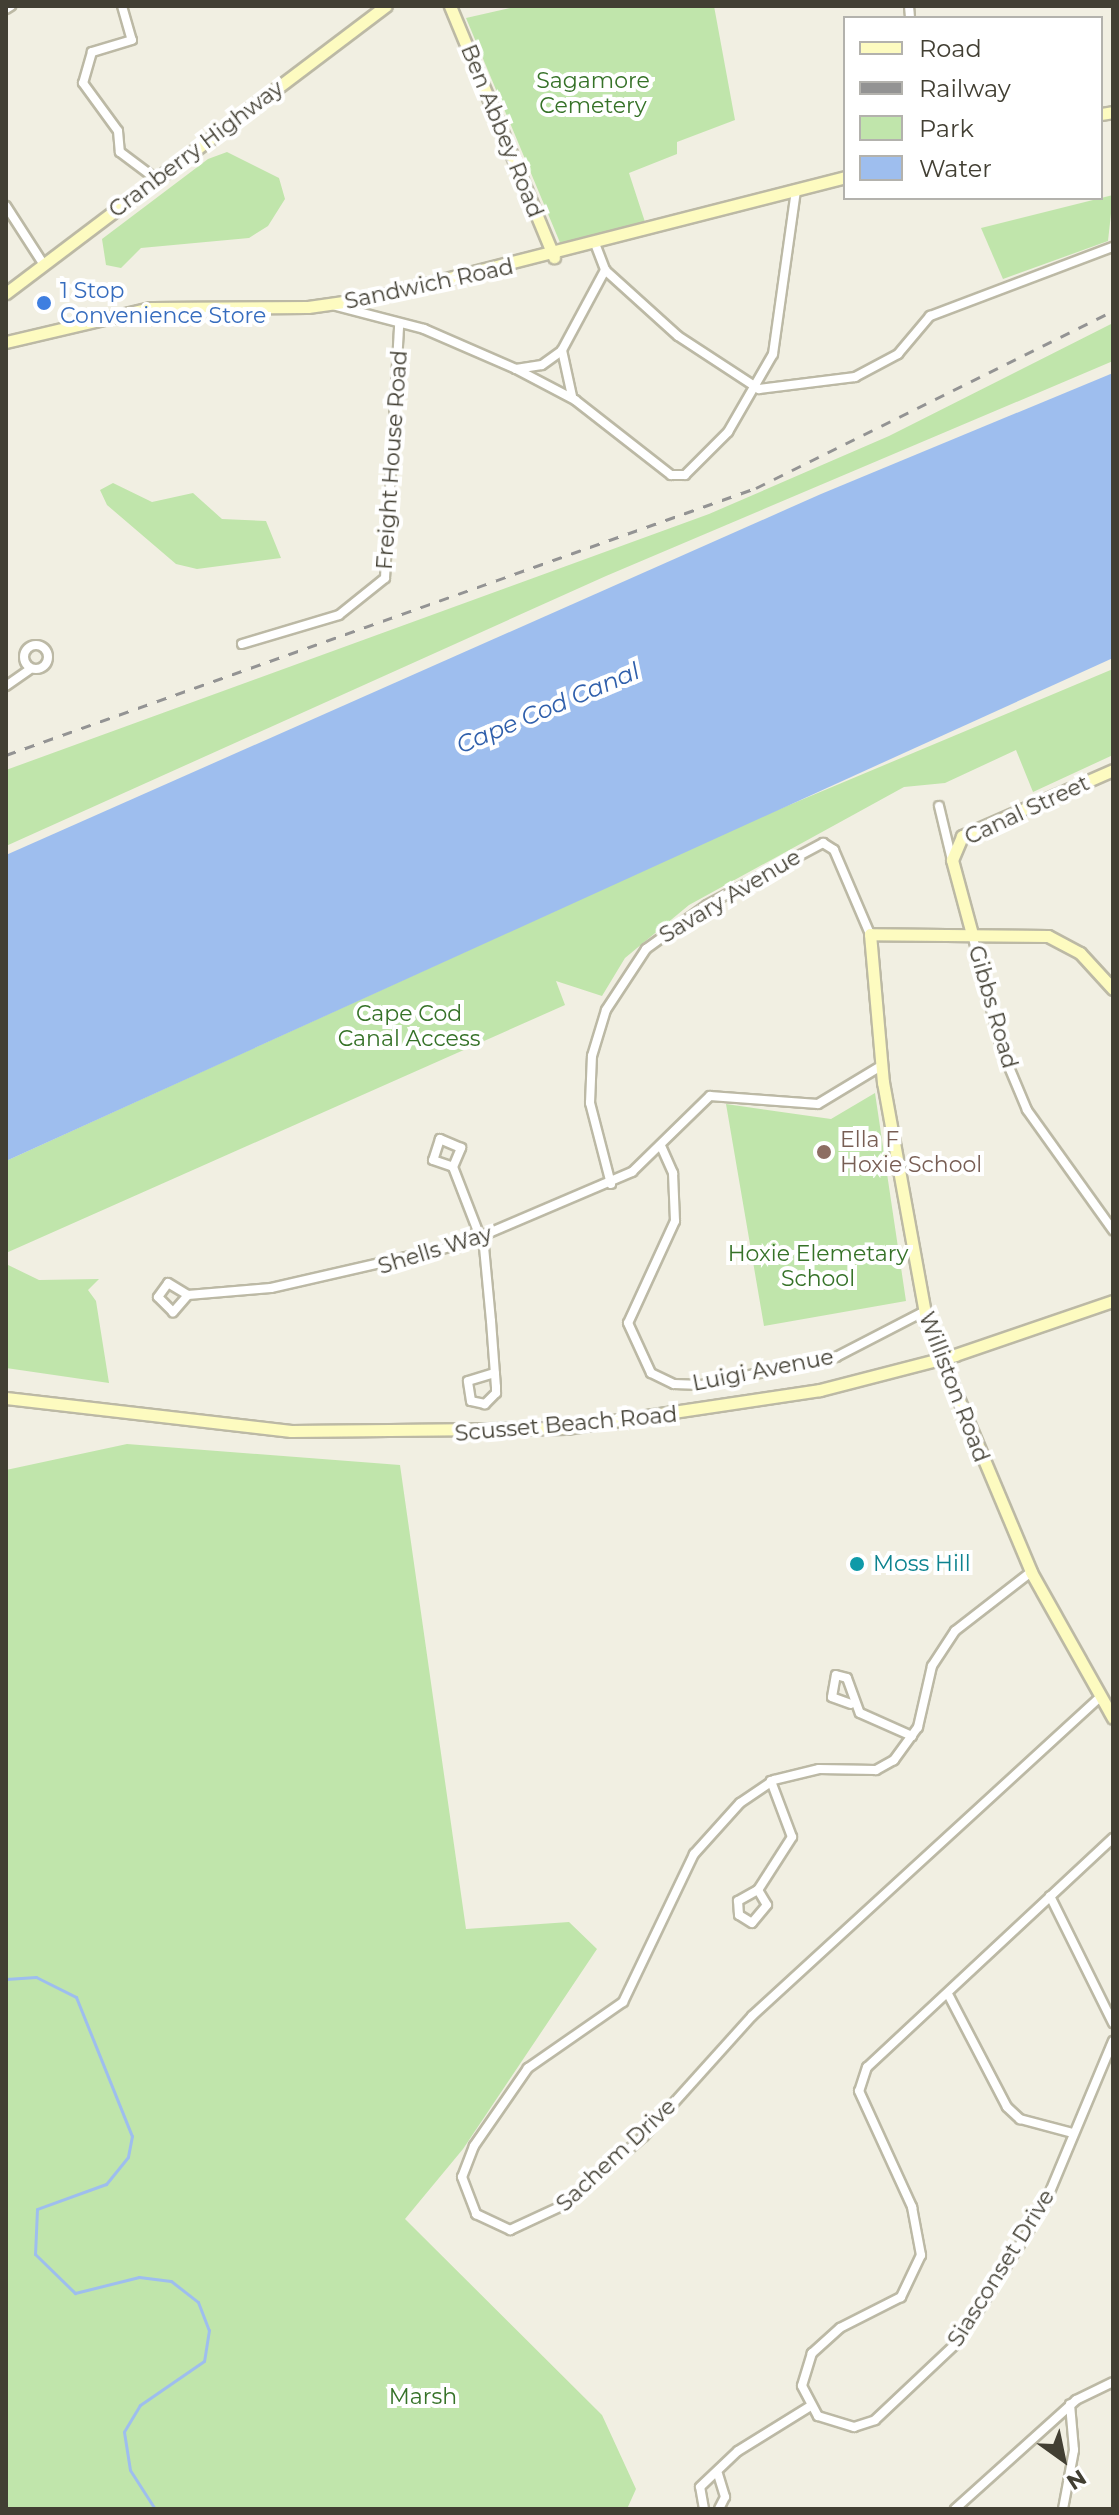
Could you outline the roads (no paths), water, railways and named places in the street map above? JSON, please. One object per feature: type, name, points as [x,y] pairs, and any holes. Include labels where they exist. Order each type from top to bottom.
[{"type":"main road","name":"Cranberry Highway","points":[[6,293],[386,6]]},
{"type":"main road","name":"Ben Abbey Road","points":[[450,6],[554,257]]},
{"type":"main road","name":"Sandwich Road","points":[[6,342],[151,308],[331,305],[554,257],[843,178]]},
{"type":"main road","name":"Canal Street","points":[[952,860],[969,832],[1113,770]]},
{"type":"main road","name":"Gibbs Road","points":[[952,860],[972,934]]},
{"type":"main road","points":[[870,934],[972,934],[1060,940],[1113,989]]},
{"type":"main road","name":"Williston Road","points":[[870,934],[881,1066],[923,1312],[1031,1572],[1113,1718]]},
{"type":"main road","name":"Scusset Beach Road","points":[[6,1398],[244,1428],[501,1433],[734,1406],[941,1359],[1113,1301]]},
{"type":"street","points":[[6,9],[11,6]]},
{"type":"street","points":[[122,6],[132,40],[92,52],[83,83],[118,131],[120,152],[156,179]]},
{"type":"street","points":[[331,305],[399,324],[516,369],[575,400],[680,476],[702,460],[759,389],[780,326],[796,190]]},
{"type":"street","points":[[6,206],[44,265]]},
{"type":"street","points":[[596,246],[605,270],[698,353],[759,389],[855,377],[898,354],[930,316],[1113,247]]},
{"type":"street","points":[[516,369],[542,365],[562,350],[605,270]]},
{"type":"street","name":"Freight House Road","points":[[242,644],[339,615],[385,578],[399,324]]},
{"type":"street","points":[[562,350],[563,378],[575,400]]},
{"type":"street","points":[[6,686],[29,670]]},
{"type":"street","name":"Gibbs Road","points":[[939,806],[952,860]]},
{"type":"street","name":"Savary Avenue","points":[[611,1184],[590,1103],[590,1075],[601,1024],[623,980],[683,920],[828,843],[870,934]]},
{"type":"street","name":"Gibbs Road","points":[[972,934],[1001,1048],[1027,1110],[1113,1230]]},
{"type":"street","name":"Shells Way","points":[[188,1295],[326,1279],[483,1237],[611,1184],[661,1146],[710,1096],[818,1104],[881,1066]]},
{"type":"street","name":"Luigi Avenue","points":[[661,1146],[673,1173],[675,1221],[628,1323],[651,1373],[674,1384],[702,1385],[836,1357],[923,1312]]},
{"type":"street","points":[[453,1167],[483,1237],[495,1373],[494,1398],[471,1401],[468,1381],[495,1373]]},
{"type":"street","points":[[851,1704],[912,1736],[932,1666],[955,1631],[1031,1572]]},
{"type":"street","name":"Sachem Drive","points":[[912,1736],[876,1770],[819,1769],[771,1781],[740,1803],[679,1876],[651,1957],[623,2002],[528,2068],[474,2146],[464,2190],[493,2228],[542,2221],[614,2163],[752,2016],[1100,1697]]},
{"type":"street","points":[[758,1890],[792,1837],[771,1781]]},
{"type":"street","points":[[704,2509],[698,2492],[738,2451],[809,2407],[802,2386],[812,2353],[840,2328],[895,2302],[917,2275],[921,2240],[912,2207],[859,2091],[867,2067],[1113,1838]]},
{"type":"street","points":[[1050,1896],[1113,2023]]},
{"type":"street","points":[[948,1994],[1007,2107],[1020,2119],[1073,2133]]},
{"type":"street","name":"Siasconset Drive","points":[[809,2407],[831,2424],[864,2425],[931,2372],[968,2329],[1044,2206],[1113,2041]]},
{"type":"street","points":[[955,2509],[1070,2404],[1113,2382]]},
{"type":"street","points":[[1063,2509],[1074,2450],[1070,2404]]},
{"type":"street","points":[[718,2474],[725,2497],[719,2509]]},
{"type":"water","name":"Cape Cod Canal","points":[[1113,373],[1113,658],[6,1161],[6,855],[821,494]]},
{"type":"waterway","points":[[6,1979],[36,1977],[76,1997],[132,2136],[128,2157],[106,2184],[37,2209],[35,2254],[75,2293],[139,2277],[171,2281],[198,2302],[209,2330],[204,2361],[140,2405],[124,2432],[130,2470],[155,2509]]},
{"type":"railway","points":[[6,755],[756,488],[1113,311]]},
{"type":"place","name":"1 Stop Convenience Store","points":[[44,303]]},
{"type":"place","name":"Ella F Hoxie School","points":[[824,1152]]},
{"type":"place","name":"Moss Hill","points":[[857,1564]]},
{"type":"park label","name":"Sagamore Cemetery","points":[[593,92]]},
{"type":"park label","name":"Cape Cod Canal Access","points":[[409,1026]]},
{"type":"park label","name":"Hoxie Elemetary School","points":[[818,1266]]},
{"type":"park label","name":"Marsh","points":[[423,2397]]}]
